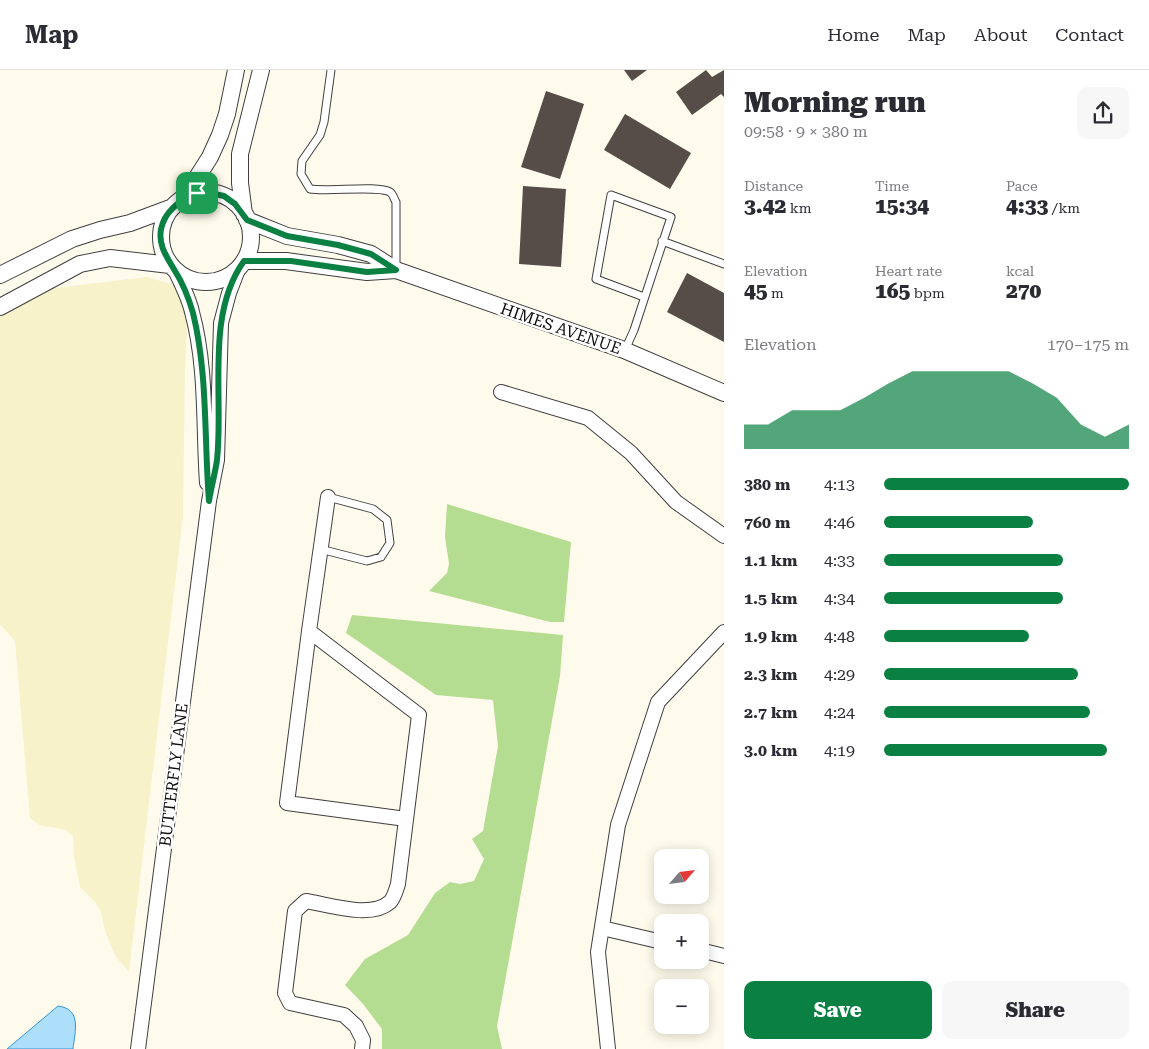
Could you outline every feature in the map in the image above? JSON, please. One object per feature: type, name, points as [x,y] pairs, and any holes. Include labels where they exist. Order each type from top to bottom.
[{"type":"street","points":[[236,70],[227,114],[210,157],[166,217],[161,229],[164,254],[172,267],[187,278],[201,282],[215,281],[228,276],[242,264],[248,251],[250,230],[240,183],[240,154],[261,70]]},
{"type":"street","points":[[0,275],[72,239],[130,223],[197,193],[224,196],[235,204],[246,217]]},
{"type":"street","name":"HIMES AVENUE","points":[[246,217],[287,236],[338,245],[371,254],[396,270],[624,350],[724,393]]},
{"type":"street","points":[[0,307],[80,264],[110,258],[172,267]]},
{"type":"street","name":"HIMES AVENUE","points":[[242,264],[291,261],[367,272],[396,270]]},
{"type":"street","name":"BUTTERFLY LANE","points":[[138,1049],[209,501],[217,460],[221,323],[228,293],[242,264]]},
{"type":"street","name":"BUTTERFLY LANE","points":[[172,267],[192,310],[196,326],[203,379],[209,501]]},
{"type":"street","points":[[501,392],[588,418],[631,454],[676,502],[724,536]]},
{"type":"street","points":[[328,497],[287,803],[406,819]]},
{"type":"street","points":[[309,631],[419,715],[398,884],[392,901],[379,909],[362,911],[306,901],[295,911],[285,993],[290,1003],[344,1015],[356,1026],[363,1040],[362,1049]]},
{"type":"street","points":[[608,1049],[598,952],[618,826],[658,702],[724,632]]},
{"type":"street","points":[[602,928],[654,940]]},
{"type":"street","points":[[709,952],[724,956]]},
{"type":"lane","points":[[331,70],[324,122],[320,135],[302,161],[301,174],[310,189],[323,191],[380,189],[391,193],[396,202],[396,270]]},
{"type":"lane","points":[[624,350],[634,330],[662,241],[672,217],[610,195],[596,279],[644,297]]},
{"type":"lane","points":[[662,241],[724,264]]},
{"type":"lane","points":[[320,549],[367,560],[380,557],[390,543],[387,520],[373,509],[328,497]]},
{"type":"shaded area","points":[[147,277],[189,289],[185,369],[183,516],[129,972],[116,957],[105,931],[101,912],[95,902],[80,887],[74,858],[73,836],[66,830],[39,825],[30,818],[15,641],[0,624],[0,300],[54,288]]},
{"type":"green space","points":[[447,504],[571,542],[564,622],[550,622],[429,591],[447,573],[449,564],[445,537]]},
{"type":"green space","points":[[352,615],[563,635],[560,676],[497,1026],[502,1049],[382,1049],[382,1029],[363,1004],[345,985],[365,959],[408,935],[435,893],[450,882],[460,884],[474,881],[484,859],[472,839],[483,831],[498,746],[493,700],[436,695],[346,633]]},
{"type":"water","points":[[58,1006],[71,1011],[74,1016],[73,1049],[7,1049]]},
{"type":"building","points":[[624,70],[647,70],[632,81]]},
{"type":"building","points":[[706,70],[712,77],[724,70],[724,97],[721,94],[692,115],[676,92]]},
{"type":"building","points":[[546,91],[584,104],[560,179],[521,167]]},
{"type":"building","points":[[625,114],[691,153],[670,189],[604,150]]},
{"type":"building","points":[[523,186],[566,189],[561,267],[519,264]]},
{"type":"building","points":[[687,273],[724,293],[724,342],[667,312]]},
{"type":"route","points":[[197,193],[224,196],[235,204],[247,220],[287,236],[338,245],[371,254],[396,270],[367,272],[291,261],[244,261],[228,293],[223,312],[220,333],[217,460],[209,501],[203,379],[196,326],[192,310],[175,270],[164,254],[161,241],[161,229],[173,206],[184,198],[197,193]]}]
